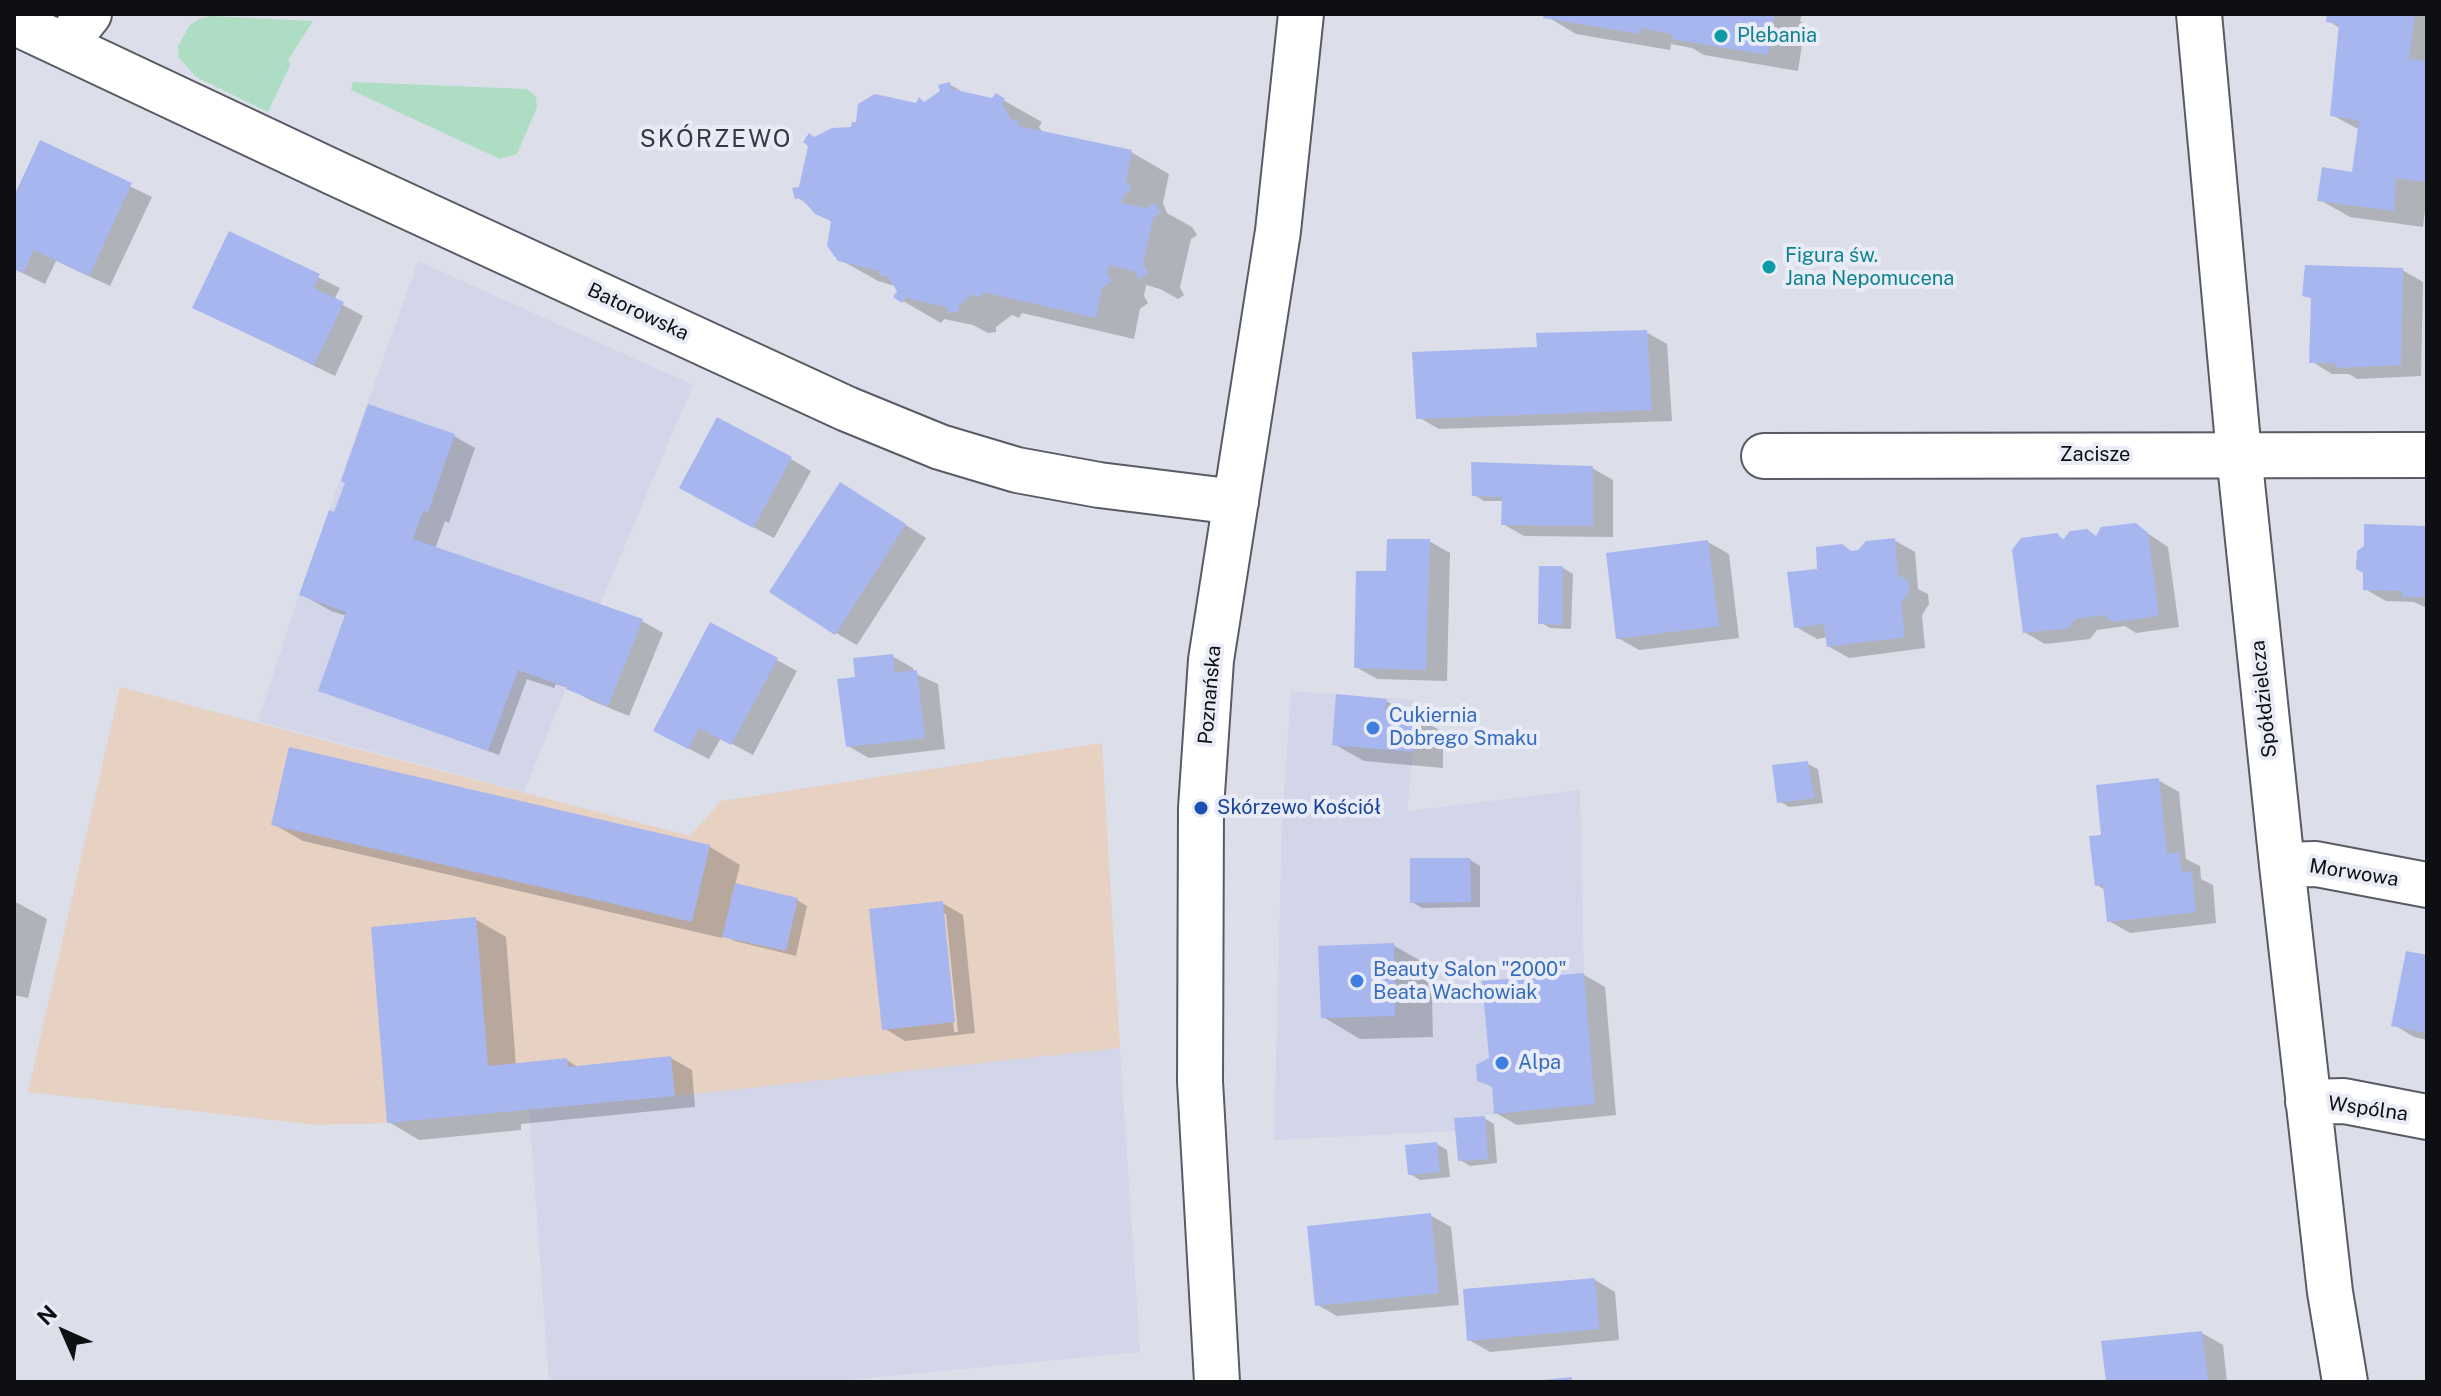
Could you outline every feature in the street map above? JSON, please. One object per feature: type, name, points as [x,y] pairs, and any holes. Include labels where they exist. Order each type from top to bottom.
[{"type":"street","name":"Poznańska","points":[[1217,1382],[1200,1081],[1201,808],[1211,660],[1278,231],[1301,14]]},
{"type":"street","name":"Spółdzielcza","points":[[2199,14],[2239,454],[2282,865],[2330,1292],[2345,1382]]},
{"type":"street","name":"Batorowska","points":[[14,22],[77,29],[337,174],[847,409],[940,447],[1017,470],[1099,485],[1236,502]]},
{"type":"street","name":"Zacisze","points":[[1764,456],[2427,455]]},
{"type":"street","name":"Morwowa","points":[[2282,865],[2316,864],[2427,885]]},
{"type":"street","name":"Wspólna","points":[[2308,1102],[2344,1101],[2427,1117]]},
{"type":"shaded area","points":[[418,261],[693,385],[524,792],[258,721],[299,595]]},
{"type":"shaded area","points":[[120,687],[690,836],[721,801],[1102,743],[1120,1048],[675,1096],[387,1123],[316,1125],[28,1092]]},
{"type":"shaded area","points":[[1291,691],[1414,700],[1407,811],[1580,790],[1584,972],[1595,1104],[1455,1118],[1455,1131],[1274,1140],[1282,821]]},
{"type":"shaded area","points":[[1120,1048],[1140,1352],[827,1382],[549,1382],[529,1110]]},
{"type":"green space","points":[[210,16],[313,21],[288,60],[291,63],[268,112],[196,77],[179,58],[178,46],[190,25]]},
{"type":"green space","points":[[353,82],[527,89],[536,97],[537,107],[517,154],[500,159],[351,90]]},
{"type":"building","name":"Plebania","points":[[1544,14],[1774,14],[1768,55],[1672,39],[1672,34],[1641,28],[1640,34],[1543,18]]},
{"type":"building","points":[[2327,14],[2415,14],[2409,59],[2427,61],[2427,182],[2396,178],[2394,211],[2317,201],[2322,167],[2352,172],[2359,120],[2330,116],[2339,24],[2326,22]]},
{"type":"building","points":[[950,82],[951,89],[992,98],[996,93],[1005,99],[1002,104],[1011,120],[1018,120],[1019,126],[1132,150],[1126,180],[1132,190],[1124,195],[1121,203],[1147,208],[1154,203],[1161,212],[1153,218],[1143,264],[1148,273],[1139,279],[1134,271],[1108,265],[1107,273],[1112,281],[1102,287],[1096,318],[983,292],[980,298],[973,294],[959,305],[959,311],[948,313],[947,307],[906,298],[902,303],[893,297],[897,291],[887,276],[880,276],[879,271],[838,261],[827,246],[831,221],[815,214],[801,198],[795,199],[792,188],[799,187],[808,146],[803,142],[809,133],[814,137],[832,128],[851,127],[852,122],[856,122],[858,104],[875,94],[916,103],[919,97],[924,102],[940,91],[938,85]]},
{"type":"building","points":[[40,140],[132,183],[89,276],[34,250],[23,273],[14,269],[14,196]]},
{"type":"building","points":[[229,231],[320,274],[313,288],[344,302],[314,365],[192,308]]},
{"type":"building","points":[[2305,265],[2403,268],[2401,365],[2335,368],[2335,363],[2309,363],[2311,298],[2302,296]]},
{"type":"building","points":[[1647,330],[1652,410],[1416,419],[1412,352],[1537,347],[1536,333]]},
{"type":"building","points":[[368,404],[455,434],[428,512],[423,511],[413,539],[643,619],[608,706],[567,687],[518,670],[488,751],[318,691],[346,612],[299,595],[329,510],[334,512],[345,483],[341,481]]},
{"type":"building","points":[[717,417],[792,457],[753,528],[679,488]]},
{"type":"building","points":[[1471,462],[1593,466],[1593,526],[1501,525],[1502,497],[1472,496]]},
{"type":"building","points":[[840,482],[906,524],[835,635],[769,592]]},
{"type":"building","points":[[2136,523],[2148,533],[2159,616],[2113,622],[2104,615],[2075,619],[2069,628],[2023,633],[2012,550],[2021,538],[2057,533],[2063,540],[2070,531],[2087,529],[2096,536],[2101,527]]},
{"type":"building","points":[[2364,524],[2427,526],[2427,597],[2402,597],[2402,591],[2363,590],[2363,573],[2356,569],[2357,551],[2364,546]]},
{"type":"building","points":[[1895,538],[1898,575],[1908,580],[1909,592],[1901,603],[1905,637],[1827,647],[1824,624],[1794,628],[1787,572],[1817,569],[1816,547],[1842,544],[1851,551],[1858,550],[1866,541]]},
{"type":"building","points":[[1387,539],[1430,539],[1426,670],[1354,668],[1356,571],[1386,571]]},
{"type":"building","points":[[1708,540],[1719,626],[1616,639],[1606,553]]},
{"type":"building","points":[[1539,566],[1563,566],[1562,625],[1538,624]]},
{"type":"building","points":[[710,622],[778,658],[731,745],[699,728],[688,749],[653,731]]},
{"type":"building","points":[[893,654],[895,673],[917,670],[925,738],[846,747],[837,679],[855,677],[853,658]]},
{"type":"building","name":"Cukiernia Dobrego Smaku","points":[[1336,694],[1387,699],[1385,710],[1414,712],[1413,752],[1332,745]]},
{"type":"building","points":[[289,747],[710,845],[692,922],[271,825]]},
{"type":"building","points":[[1808,761],[1814,798],[1777,803],[1772,765]]},
{"type":"building","points":[[2159,778],[2167,854],[2179,852],[2182,872],[2192,871],[2196,912],[2107,922],[2103,885],[2095,886],[2089,836],[2101,835],[2096,785]]},
{"type":"building","points":[[1410,858],[1470,858],[1471,902],[1410,903]]},
{"type":"building","points":[[735,883],[798,898],[786,951],[722,937]]},
{"type":"building","points":[[943,901],[955,1022],[882,1030],[869,909]]},
{"type":"building","points":[[476,917],[488,1066],[567,1058],[568,1067],[671,1056],[675,1096],[387,1123],[371,927]]},
{"type":"building","name":"Beauty Salon \"2000\" Beata Wachowiak","points":[[1394,943],[1395,1016],[1321,1018],[1318,946]]},
{"type":"building","points":[[2406,951],[2427,955],[2427,1033],[2391,1026]]},
{"type":"building","points":[[1584,973],[1595,1104],[1494,1114],[1492,1086],[1477,1081],[1476,1065],[1489,1058],[1482,981]]},
{"type":"building","points":[[1485,1116],[1488,1159],[1458,1161],[1454,1118]]},
{"type":"building","points":[[1437,1142],[1440,1172],[1408,1175],[1405,1145]]},
{"type":"building","points":[[1431,1213],[1439,1293],[1315,1306],[1307,1226]]},
{"type":"building","points":[[1595,1278],[1599,1329],[1467,1341],[1463,1289]]},
{"type":"building","points":[[2202,1331],[2208,1382],[2106,1382],[2101,1341]]},
{"type":"building","points":[[1572,1377],[1572,1382],[1542,1382],[1542,1380]]},
{"type":"place","name":"Plebania","points":[[1721,36]]},
{"type":"place","name":"Figura św. Jana Nepomucena","points":[[1769,267]]},
{"type":"place","name":"Cukiernia Dobrego Smaku","points":[[1373,728]]},
{"type":"place","name":"Skórzewo Kościół","points":[[1201,808]]},
{"type":"place","name":"Beauty Salon \"2000\" Beata Wachowiak","points":[[1357,981]]},
{"type":"place","name":"Alpa","points":[[1502,1063]]},
{"type":"district","name":"SKÓRZEWO","points":[[716,140]]}]
